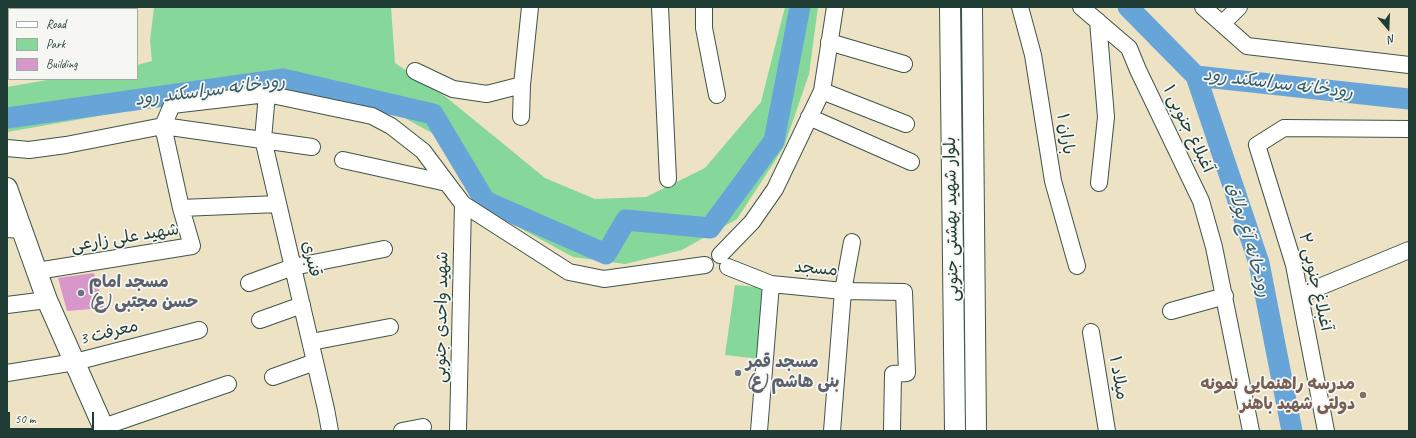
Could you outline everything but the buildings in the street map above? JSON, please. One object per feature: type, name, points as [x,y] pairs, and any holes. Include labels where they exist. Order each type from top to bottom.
[{"type":"main road","name":"بلوار شهید بهشتی جنوبی","points":[[950,7],[955,431]]},
{"type":"main road","name":"بلوار شهید بهشتی جنوبی","points":[[972,7],[976,431]]},
{"type":"main road","points":[[7,188],[15,230],[37,271],[47,300],[104,429]]},
{"type":"street","points":[[521,116],[522,85],[530,7]]},
{"type":"street","points":[[660,7],[668,179]]},
{"type":"street","points":[[704,7],[704,28],[717,95]]},
{"type":"street","points":[[163,126],[172,105],[267,94],[372,116],[390,126],[423,151],[463,204],[569,272],[604,279],[704,265],[708,270],[716,273],[725,271],[724,261],[774,189],[822,91],[835,7]]},
{"type":"street","name":"باران ۱","points":[[1020,7],[1033,55],[1053,181],[1077,266]]},
{"type":"street","name":"آغبلاغ جنوبی ۱","points":[[1081,7],[1129,48],[1138,70],[1201,201],[1214,247],[1225,296],[1251,431]]},
{"type":"street","points":[[1203,7],[1247,46],[1409,65]]},
{"type":"street","points":[[1222,24],[1239,7]]},
{"type":"street","points":[[1098,21],[1106,117],[1099,182]]},
{"type":"street","points":[[829,42],[904,64]]},
{"type":"street","points":[[415,71],[453,90],[487,94],[522,85]]},
{"type":"street","points":[[822,91],[906,124]]},
{"type":"street","name":"قنبری","points":[[267,94],[263,139],[311,342],[330,431]]},
{"type":"street","points":[[809,117],[911,162]]},
{"type":"street","points":[[7,148],[29,150],[66,145],[163,126],[312,147]]},
{"type":"street","name":"شهيد علی زارعی","points":[[37,271],[192,246],[181,208],[163,126]]},
{"type":"street","name":"آغبلاغ جنوبی ۲","points":[[1326,431],[1294,265],[1257,145],[1284,128],[1409,129]]},
{"type":"street","points":[[343,160],[447,183]]},
{"type":"street","points":[[181,208],[278,204]]},
{"type":"street","name":"شهید واحدی جنوبی","points":[[458,431],[463,204]]},
{"type":"street","points":[[832,431],[843,291],[852,242]]},
{"type":"street","points":[[249,283],[293,267],[384,249]]},
{"type":"street","points":[[1300,295],[1409,250]]},
{"type":"street","name":"مسجد","points":[[724,261],[771,284],[843,291],[904,292],[906,373],[893,374],[892,431]]},
{"type":"street","points":[[759,431],[771,284]]},
{"type":"street","points":[[1171,311],[1225,296]]},
{"type":"street","points":[[7,305],[47,300]]},
{"type":"street","points":[[260,320],[302,305]]},
{"type":"street","points":[[311,342],[390,328]]},
{"type":"street","name":"معرفت 3","points":[[7,373],[75,362],[199,330]]},
{"type":"street","name":"میلاد ۱","points":[[1090,332],[1107,431]]},
{"type":"street","points":[[273,377],[315,362]]},
{"type":"street","points":[[104,429],[228,384]]},
{"type":"street","points":[[402,431],[423,427]]},
{"type":"green space","points":[[154,7],[391,7],[395,63],[446,97],[545,178],[595,199],[646,197],[705,168],[761,102],[785,7],[818,7],[809,74],[784,147],[737,219],[682,250],[625,264],[573,257],[485,209],[432,133],[392,111],[281,84],[7,132],[7,87],[47,80],[138,80],[138,65],[152,61],[150,41]]},
{"type":"green space","points":[[735,285],[767,288],[760,359],[725,355]]},
{"type":"waterway","name":"رودخانه سراسکند رود","points":[[7,118],[283,79],[433,114],[485,201],[606,254],[626,220],[710,228],[774,141],[800,7]]},
{"type":"waterway","name":"رودخانه سراسکند رود","points":[[1128,7],[1196,76],[1409,99]]},
{"type":"waterway","name":"رودخانه آغ بولاق","points":[[1196,76],[1259,263],[1292,431]]},
{"type":"place","name":"مسجد امام حسن مجتبی (ع)","points":[[81,293]]},
{"type":"place","name":"مسجد قمر بنی هاشم (ع)","points":[[738,373]]},
{"type":"place","name":"مدرسه راهنمایی نمونه دولتی شهید باهنر","points":[[1363,395]]}]
